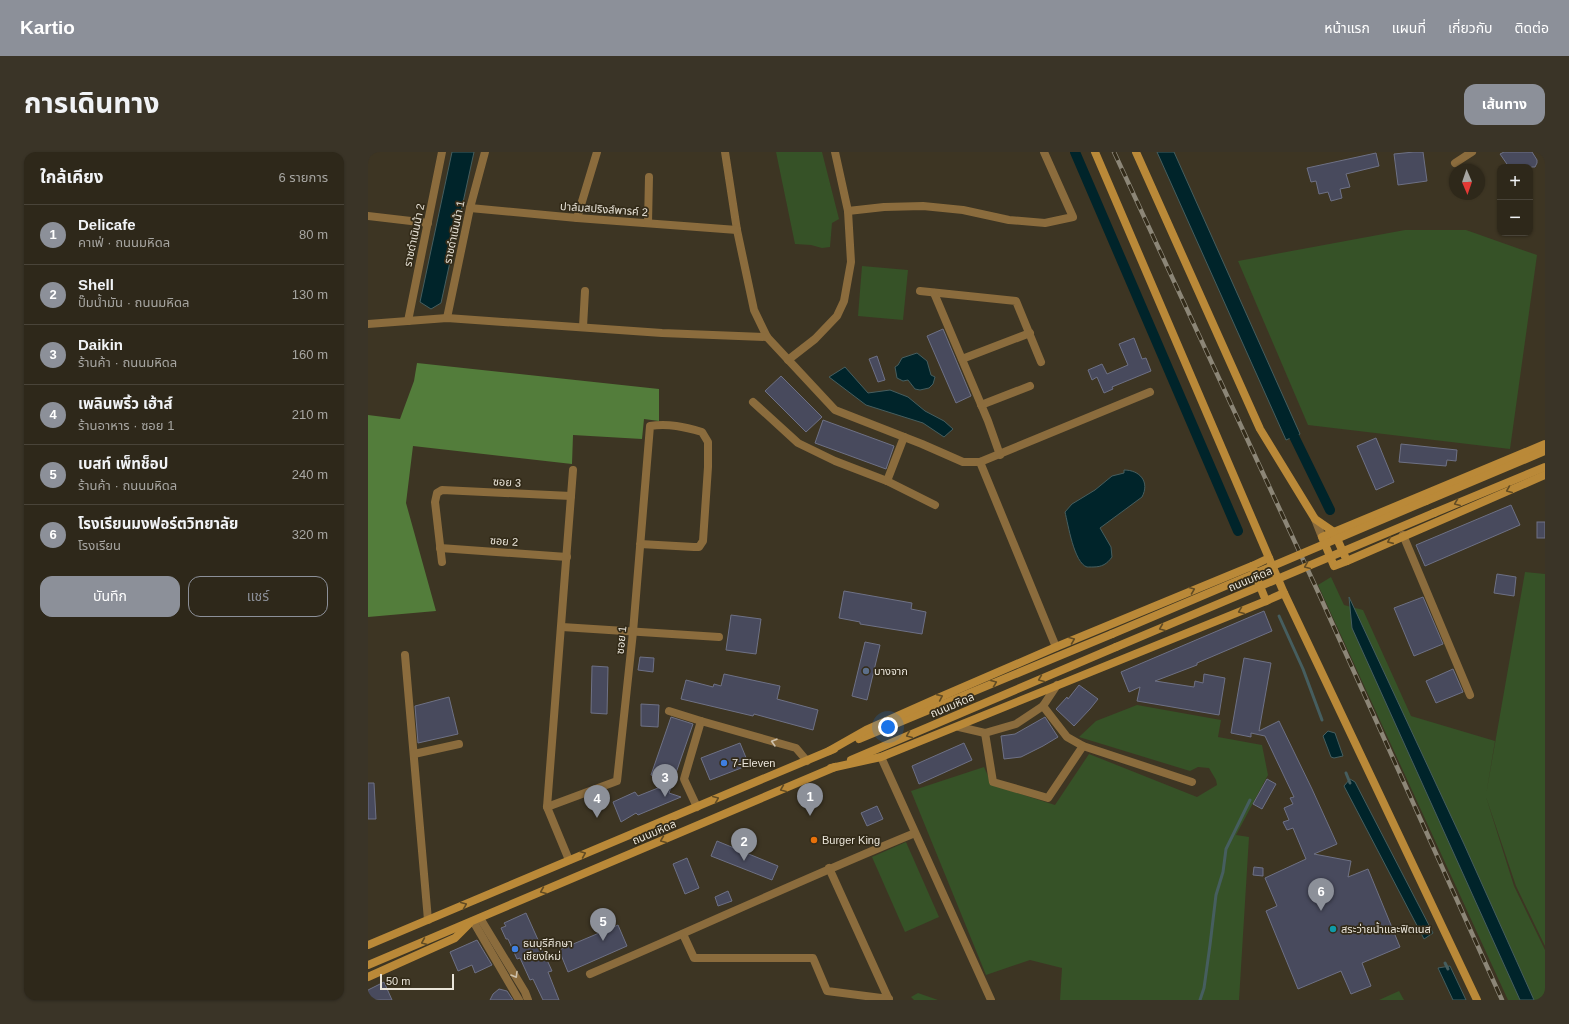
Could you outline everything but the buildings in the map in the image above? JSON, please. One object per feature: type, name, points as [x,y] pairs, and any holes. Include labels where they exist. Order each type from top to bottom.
[{"type":"main road","points":[[1095,152],[1284,593],[1477,1000]]},
{"type":"main road","points":[[1136,152],[1260,429],[1315,519],[1334,532],[1347,560]]},
{"type":"main road","points":[[1545,444],[1322,537],[1334,566],[1545,475]]},
{"type":"main road","name":"ถนนมหิดล","points":[[368,945],[1545,451]]},
{"type":"main road","name":"ถนนมหิดล","points":[[368,965],[1116,647],[1545,467]]},
{"type":"main road","points":[[829,751],[866,730],[1056,647],[1269,558]]},
{"type":"main road","points":[[1252,566],[1266,601]]},
{"type":"main road","points":[[831,768],[881,757],[958,727],[1057,685],[1284,593]]},
{"type":"main road","points":[[368,978],[455,938],[476,919]]},
{"type":"main road","points":[[368,941],[428,920]]},
{"type":"street","name":"ราชดำเนินน้า 2","points":[[408,321],[442,152]]},
{"type":"street","name":"ราชดำเนินน้า 1","points":[[447,318],[470,208],[485,152]]},
{"type":"street","points":[[576,218],[597,152]]},
{"type":"street","points":[[725,152],[737,230],[754,310],[767,337],[835,410],[904,436],[963,462],[980,462],[1150,392]]},
{"type":"street","points":[[788,360],[815,339],[837,316],[844,301],[851,262],[848,211],[835,152]]},
{"type":"street","points":[[848,211],[884,206],[923,206],[963,210],[1009,220],[1045,222],[1073,218],[1044,152]]},
{"type":"street","points":[[1455,163],[1472,152]]},
{"type":"street","points":[[648,223],[649,177]]},
{"type":"street","name":"ปาล์มสปริงส์พารค์ 2","points":[[470,208],[576,218],[737,230]]},
{"type":"street","points":[[368,216],[428,223]]},
{"type":"street","points":[[584,327],[586,291]]},
{"type":"street","points":[[920,291],[1016,301],[1041,362]]},
{"type":"street","points":[[934,293],[981,405],[1000,455]]},
{"type":"street","points":[[368,324],[447,318],[662,333],[767,337]]},
{"type":"street","points":[[962,359],[1030,333]]},
{"type":"street","points":[[981,405],[1030,386]]},
{"type":"street","points":[[754,402],[798,443],[835,461],[887,481],[935,505]]},
{"type":"street","name":"ซอย 1","points":[[547,807],[617,781],[634,632],[640,544],[650,426],[660,424],[686,427],[702,432],[708,442],[708,467],[703,540],[699,547],[640,544]]},
{"type":"street","points":[[887,481],[904,436]]},
{"type":"street","points":[[980,462],[1056,647]]},
{"type":"street","points":[[569,860],[547,807],[573,470]]},
{"type":"street","name":"ซอย 3","points":[[440,548],[435,502],[437,493],[442,490],[571,496]]},
{"type":"street","points":[[1315,519],[1322,537]]},
{"type":"street","points":[[1403,535],[1470,695]]},
{"type":"street","points":[[440,548],[442,562]]},
{"type":"street","name":"ซอย 2","points":[[440,548],[567,557]]},
{"type":"street","points":[[562,627],[719,637]]},
{"type":"street","points":[[405,656],[428,920]]},
{"type":"street","points":[[958,727],[985,733],[1016,724],[1043,706],[1057,685]]},
{"type":"street","points":[[1043,706],[1067,737],[1083,746],[1192,782]]},
{"type":"street","points":[[669,711],[796,748],[807,761]]},
{"type":"street","points":[[696,807],[684,779],[701,721]]},
{"type":"street","points":[[985,733],[993,782],[1048,798],[1083,746]]},
{"type":"street","points":[[414,754],[459,744]]},
{"type":"street","points":[[881,757],[991,1000]]},
{"type":"street","points":[[590,974],[829,868],[915,833]]},
{"type":"street","points":[[829,868],[889,999]]},
{"type":"street","points":[[476,919],[501,961],[519,1000]]},
{"type":"street","points":[[683,934],[694,958],[813,958],[827,991],[889,999]]},
{"type":"street","points":[[501,961],[525,992],[528,1000]]},
{"type":"green space","points":[[776,152],[822,152],[839,219],[832,223],[830,247],[822,248],[811,245],[795,244]]},
{"type":"green space","points":[[1405,230],[1466,230],[1537,255],[1510,449],[1308,425],[1238,261]]},
{"type":"green space","points":[[862,266],[908,270],[903,320],[858,316]]},
{"type":"green space","points":[[417,363],[659,389],[659,421],[644,419],[642,439],[573,435],[572,464],[413,446],[406,503],[436,611],[368,617],[368,415],[400,419],[414,381]]},
{"type":"green space","points":[[1525,572],[1545,574],[1545,946],[1516,886],[1486,797],[1514,886],[1545,950],[1545,1000],[1508,1000],[1318,585],[1331,577],[1344,605],[1363,610],[1411,716],[1495,741],[1486,795]]},
{"type":"green space","points":[[1137,705],[1221,720],[1218,737],[1262,745],[1268,775],[1236,835],[1249,837],[1239,1000],[1060,1000],[1062,968],[1030,960],[986,975],[911,791],[984,767],[992,785],[1055,805],[1089,754],[1197,797],[1217,785],[1216,780],[1209,768],[1198,767],[1190,771],[1079,737],[1096,721]]},
{"type":"green space","points":[[906,842],[939,917],[905,932],[872,857]]},
{"type":"green space","points":[[1399,991],[1404,1000],[1379,1000]]},
{"type":"green space","points":[[918,993],[938,1000],[914,1000],[911,997]]},
{"type":"water","points":[[452,152],[474,152],[441,303],[431,309],[420,302]]},
{"type":"water","points":[[1157,152],[1174,152],[1300,434],[1286,440]]},
{"type":"water","points":[[917,353],[927,361],[931,375],[935,377],[933,384],[929,388],[920,390],[915,389],[908,380],[903,381],[897,378],[895,367],[902,358]]},
{"type":"water","points":[[845,367],[868,393],[890,390],[908,397],[925,411],[944,421],[953,429],[944,437],[923,423],[866,405],[829,377]]},
{"type":"water","points":[[1124,470],[1135,472],[1142,478],[1145,486],[1144,492],[1142,497],[1100,528],[1111,547],[1112,557],[1102,566],[1087,567],[1082,564],[1075,551],[1065,512],[1072,504],[1095,490],[1112,476],[1124,473]]},
{"type":"water","points":[[1349,597],[1464,844],[1534,1000],[1520,1000],[1352,628]]},
{"type":"water","points":[[1328,731],[1335,733],[1343,756],[1334,758],[1331,757],[1323,736]]},
{"type":"water","points":[[1350,779],[1355,782],[1433,933],[1424,939],[1344,786]]},
{"type":"water","points":[[1450,966],[1466,1000],[1453,1000],[1438,968]]},
{"type":"waterway","points":[[1075,152],[1238,531]]},
{"type":"waterway","points":[[1289,426],[1330,510]]},
{"type":"waterway","points":[[1279,616],[1303,669],[1322,720]]},
{"type":"waterway","points":[[1346,773],[1350,783]]},
{"type":"waterway","points":[[1200,1000],[1204,988],[1216,895],[1223,872],[1226,849],[1250,800]]},
{"type":"waterway","points":[[1445,963],[1448,969]]},
{"type":"railway","points":[[1114,152],[1319,594],[1502,1000]]},
{"type":"place","name":"บางจาก","points":[[866,671]]},
{"type":"place","name":"7-Eleven","points":[[724,763]]},
{"type":"place","name":"Daikin","points":[[665,797]]},
{"type":"place","name":"Delicafe","points":[[810,816]]},
{"type":"place","name":"เพลินพริ้ว เฮ้าส์","points":[[597,818]]},
{"type":"place","name":"Burger King","points":[[814,840]]},
{"type":"place","name":"Shell","points":[[744,861]]},
{"type":"place","name":"โรงเรียนมงฟอร์ตวิทยาลัย","points":[[1321,911]]},
{"type":"place","name":"สระว่ายน้ำและฟิตเนส","points":[[1333,929]]},
{"type":"place","name":"เบสท์ เพ็ทช็อป","points":[[603,941]]},
{"type":"place","name":"ธนบุรีศึกษา เชียงใหม่","points":[[515,949]]}]
